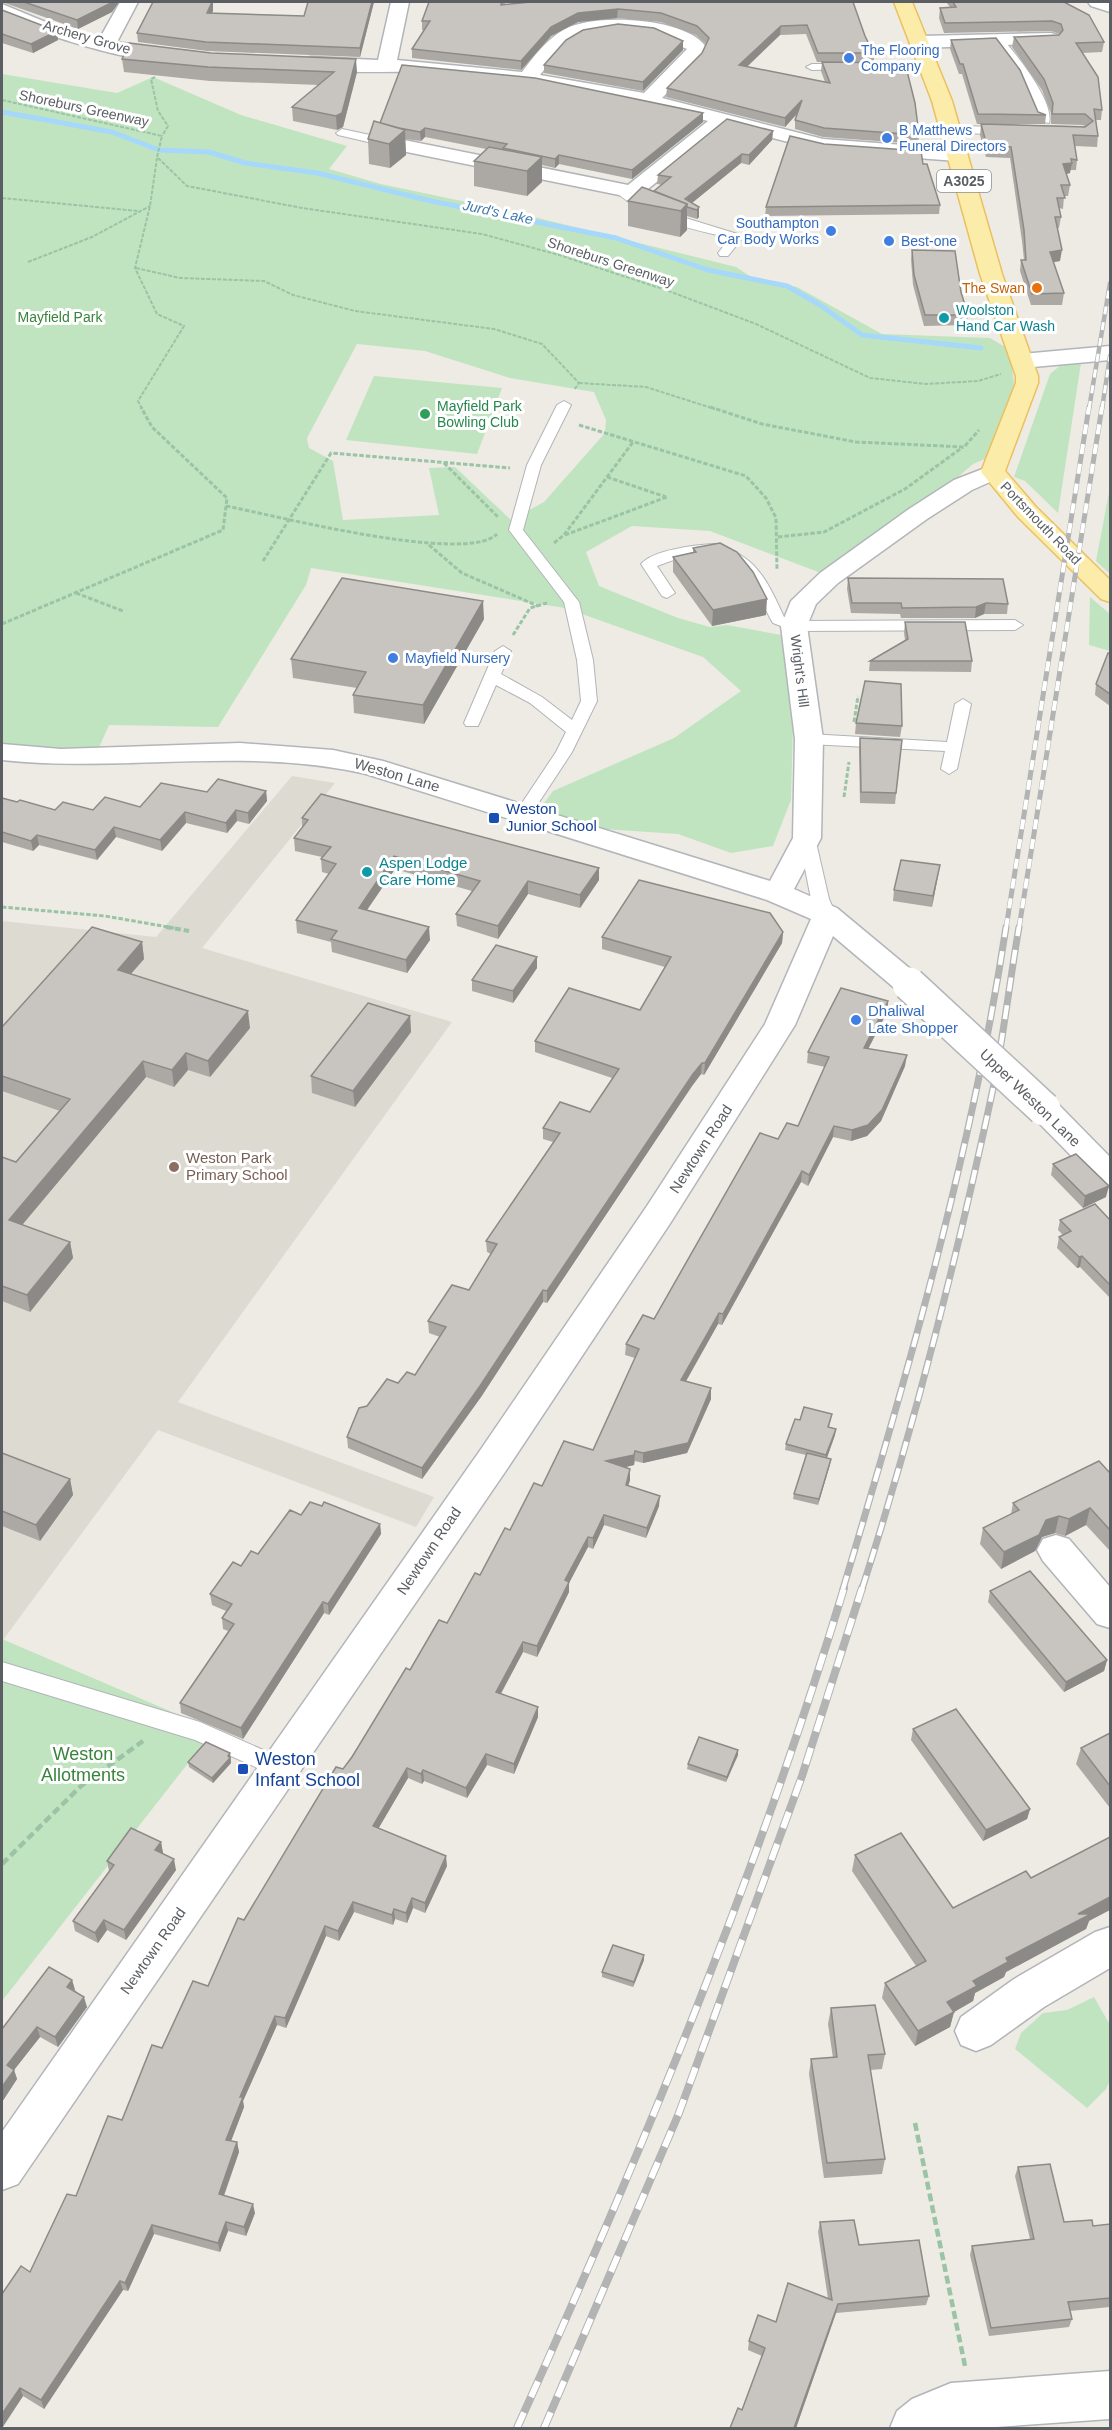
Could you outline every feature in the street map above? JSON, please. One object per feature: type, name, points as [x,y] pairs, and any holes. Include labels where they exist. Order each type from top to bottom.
[{"type":"main road","name":"A3025","points":[[903,2],[931,67],[991,274],[1025,369]]},
{"type":"main road","name":"Portsmouth Road","points":[[1025,369],[1027,383],[993,472],[1027,512],[1110,594]]},
{"type":"street","points":[[105,44],[115,32],[129,2]]},
{"type":"street","points":[[386,66],[400,2]]},
{"type":"street","points":[[1097,2],[1110,7]]},
{"type":"street","name":"Archery Grove","points":[[2,9],[54,30],[105,44],[187,58]]},
{"type":"street","points":[[527,78],[572,32],[585,26],[621,26],[689,39],[697,47],[693,56],[648,100]]},
{"type":"street","points":[[921,42],[1051,39]]},
{"type":"street","points":[[288,62],[431,66],[527,78],[648,100],[824,145],[861,150],[957,155]]},
{"type":"street","points":[[399,145],[621,191],[636,189],[723,119]]},
{"type":"street","points":[[1025,369],[1110,353]]},
{"type":"street","name":"Wright's Hill","points":[[777,893],[790,874],[807,838],[809,739],[794,626],[804,601],[829,578],[945,496],[993,472]]},
{"type":"street","name":"Weston Lane","points":[[2,752],[72,757],[240,751],[333,758],[384,770],[777,893]]},
{"type":"street","name":"Upper Weston Lane","points":[[777,893],[827,915],[909,984],[1044,1109],[1110,1176]]},
{"type":"street","name":"Newtown Road","points":[[2,2169],[492,1462],[705,1144],[780,1025],[827,915]]},
{"type":"street","points":[[1056,1551],[1110,1613]]},
{"type":"street","points":[[976,2031],[1029,1993],[1110,1946]]},
{"type":"street","points":[[914,2428],[929,2416],[951,2407],[1110,2395]]},
{"type":"lane","points":[[998,40],[1027,75],[1033,92],[1040,99],[1044,127]]},
{"type":"lane","points":[[812,67],[931,67]]},
{"type":"lane","points":[[951,130],[1015,131]]},
{"type":"lane","points":[[342,133],[399,145]]},
{"type":"lane","points":[[621,191],[634,203],[654,211],[738,236],[724,254]]},
{"type":"lane","points":[[522,815],[564,752],[589,701],[585,660],[572,602],[510,527],[537,459],[564,405]]},
{"type":"lane","points":[[667,593],[648,564],[678,551],[718,547],[739,557],[764,588],[778,620],[794,626],[1015,625]]},
{"type":"lane","points":[[472,723],[503,651]]},
{"type":"lane","points":[[492,676],[536,700],[575,730]]},
{"type":"lane","points":[[949,769],[963,704]]},
{"type":"lane","points":[[809,739],[954,747]]},
{"type":"lane","points":[[807,838],[820,899],[827,915]]},
{"type":"lane","points":[[2,1672],[218,1739],[280,1768]]},
{"type":"path","points":[[162,136],[168,126],[158,111],[151,79],[187,58]]},
{"type":"path","name":"Shoreburs Greenway","points":[[2,100],[162,136],[158,157],[169,171],[187,186],[302,208],[482,234],[559,255],[666,290],[756,324],[870,378],[926,384],[978,381],[1025,369]]},
{"type":"path","points":[[2,624],[223,530],[227,498],[152,427],[138,401],[184,326],[158,314],[135,268],[150,206],[151,187],[158,157]]},
{"type":"path","points":[[2,198],[138,211]]},
{"type":"path","points":[[28,262],[92,237],[150,206]]},
{"type":"path","points":[[135,268],[180,278],[264,281],[293,296],[355,311],[494,329],[542,344],[579,383],[646,387],[762,424],[856,442],[964,447]]},
{"type":"path","points":[[564,405],[579,383]]},
{"type":"path","points":[[554,422],[584,426],[746,476],[763,490],[778,518],[777,573],[764,588]]},
{"type":"path","points":[[778,537],[824,532],[905,489],[964,447],[980,429]]},
{"type":"path","points":[[537,557],[564,535],[633,442]]},
{"type":"path","points":[[263,561],[331,453],[507,469],[537,459]]},
{"type":"path","points":[[226,506],[429,544],[472,545],[493,538],[510,527],[443,463]]},
{"type":"path","points":[[564,535],[667,497],[607,477]]},
{"type":"path","points":[[429,544],[462,573],[538,606]]},
{"type":"path","points":[[76,592],[123,611]]},
{"type":"path","points":[[503,651],[526,613],[538,606],[568,597]]},
{"type":"path","points":[[2,907],[105,916],[189,931]]},
{"type":"path","points":[[2,1864],[81,1786],[168,1723]]},
{"type":"path","points":[[915,2123],[973,2405]]},
{"type":"shaded area","name":"Weston Park Primary School","points":[[292,776],[335,783],[202,948],[452,1022],[178,1402],[434,1497],[416,1527],[158,1430],[3,1640],[2,921],[156,937]]},
{"type":"green space","name":"Mayfield Park","points":[[2,74],[117,93],[153,77],[241,115],[347,146],[329,169],[381,184],[518,213],[736,267],[753,278],[797,287],[882,334],[990,338],[1010,350],[1014,385],[987,458],[973,464],[941,492],[821,573],[710,531],[632,526],[586,552],[599,586],[678,618],[710,627],[727,625],[787,636],[793,725],[791,800],[773,846],[731,853],[678,834],[588,828],[539,810],[553,791],[674,738],[741,691],[703,657],[565,608],[311,568],[306,585],[218,727],[109,725],[97,752],[2,744]],"holes":[[[357,344],[425,351],[510,378],[594,392],[606,420],[605,433],[544,502],[511,520],[455,467],[429,468],[439,515],[343,520],[333,461],[309,448],[307,438]]]},
{"type":"green space","points":[[1081,363],[1058,513],[1025,481],[1014,477],[1050,374],[1062,364]]},
{"type":"green space","name":"Mayfield Park Bowling Club","points":[[374,376],[502,388],[477,454],[346,440]]},
{"type":"green space","points":[[1110,487],[1110,574],[1096,561]]},
{"type":"green space","points":[[1090,597],[1110,614],[1110,651],[1089,645]]},
{"type":"green space","name":"Weston Allotments","points":[[2,1639],[214,1730],[2,2001]]},
{"type":"green space","points":[[1094,1997],[1110,2025],[1110,2080],[1106,2089],[1087,2108],[1015,2049],[1021,2033],[1043,2013],[1067,2010]]},
{"type":"building","points":[[24,2],[112,2],[77,20]]},
{"type":"building","points":[[153,2],[212,2],[207,13],[304,16],[308,2],[372,2],[360,48],[206,42],[137,33]]},
{"type":"building","points":[[429,2],[502,2],[501,5],[530,2],[853,2],[865,36],[869,44],[873,45],[874,53],[818,53],[807,25],[781,26],[739,65],[830,83],[822,62],[905,63],[915,103],[919,135],[824,128],[795,120],[802,100],[785,118],[667,88],[702,53],[709,38],[697,26],[661,13],[618,9],[578,13],[551,27],[521,61],[412,49],[430,21],[422,21]]},
{"type":"building","points":[[953,2],[1064,2],[1089,15],[1104,42],[1076,43],[1098,77],[1102,110],[1094,109],[1098,136],[1073,135],[1077,160],[1071,159],[1072,163],[1063,164],[1070,185],[1061,185],[1065,198],[1057,198],[1061,217],[1055,217],[1062,250],[1050,252],[1064,293],[1032,294],[1021,260],[1026,260],[1024,230],[1011,147],[987,146],[981,124],[1085,127],[1093,121],[1085,114],[1052,114],[1053,103],[1044,79],[1014,37],[1059,35],[1063,30],[1061,24],[1052,21],[945,23],[940,8],[956,7]]},
{"type":"building","points":[[2,10],[57,31],[31,44],[2,34]]},
{"type":"building","points":[[618,24],[654,28],[683,41],[643,82],[544,65],[566,40],[583,30]]},
{"type":"building","points":[[996,38],[1020,70],[1038,112],[1046,115],[978,114],[963,64],[960,64],[951,40]]},
{"type":"building","points":[[129,43],[211,53],[356,59],[342,113],[336,116],[292,107],[334,72],[208,67],[122,59]]},
{"type":"building","points":[[402,65],[535,78],[703,113],[632,170],[559,155],[555,159],[503,148],[507,144],[425,128],[420,132],[380,123]]},
{"type":"building","points":[[727,119],[773,131],[749,155],[742,154],[685,199],[699,207],[697,210],[654,191],[671,177],[658,175]]},
{"type":"building","points":[[374,121],[405,130],[389,144],[368,139]]},
{"type":"building","points":[[790,136],[824,144],[921,151],[923,164],[927,164],[940,205],[766,207]]},
{"type":"building","points":[[489,147],[542,157],[527,171],[474,161]]},
{"type":"building","points":[[642,187],[687,204],[681,211],[628,201]]},
{"type":"building","points":[[912,250],[955,251],[961,292],[968,315],[925,315],[914,275]]},
{"type":"building","points":[[720,543],[737,552],[753,572],[767,599],[713,610],[673,557],[696,552],[693,548]]},
{"type":"building","points":[[342,578],[483,601],[423,705],[353,695],[366,672],[291,659]]},
{"type":"building","points":[[848,578],[1003,579],[1008,604],[986,603],[976,607],[902,608],[901,603],[852,603]]},
{"type":"building","points":[[905,622],[965,622],[972,661],[870,661],[908,639]]},
{"type":"building","points":[[1108,653],[1110,654],[1110,694],[1096,684]]},
{"type":"building","points":[[865,681],[901,684],[902,726],[856,723]]},
{"type":"building","points":[[860,738],[902,740],[896,793],[861,792]]},
{"type":"building","points":[[218,779],[266,791],[248,813],[236,810],[226,823],[185,812],[160,840],[114,827],[95,850],[37,835],[31,841],[2,832],[2,798],[17,802],[20,800],[55,810],[63,802],[93,810],[105,797],[140,807],[161,783],[207,792]]},
{"type":"building","points":[[321,794],[599,868],[580,895],[528,881],[498,926],[456,914],[480,881],[394,856],[359,908],[429,927],[406,960],[331,939],[337,931],[296,920],[336,864],[321,859],[331,847],[294,838],[308,820],[302,818]]},
{"type":"building","points":[[901,860],[940,865],[933,896],[894,890]]},
{"type":"building","points":[[639,880],[770,913],[783,932],[705,1063],[702,1063],[693,1074],[547,1291],[543,1290],[480,1386],[422,1468],[347,1437],[359,1408],[367,1406],[387,1379],[398,1383],[407,1372],[415,1375],[446,1327],[428,1321],[452,1285],[469,1290],[497,1244],[486,1241],[560,1133],[543,1128],[560,1102],[590,1112],[619,1069],[535,1041],[569,988],[640,1010],[671,957],[602,937]]},
{"type":"building","points":[[92,927],[142,942],[118,970],[248,1011],[208,1061],[186,1053],[172,1070],[143,1061],[9,1220],[70,1242],[27,1295],[2,1286],[2,1157],[16,1162],[70,1099],[2,1076],[2,1027]]},
{"type":"building","points":[[496,945],[537,957],[513,991],[472,980]]},
{"type":"building","points":[[841,988],[888,1001],[864,1048],[907,1055],[882,1110],[868,1125],[852,1130],[834,1126],[809,1175],[802,1171],[723,1314],[719,1313],[681,1380],[711,1388],[688,1443],[643,1453],[635,1451],[634,1455],[606,1461],[630,1469],[626,1485],[660,1496],[647,1528],[604,1515],[593,1538],[588,1537],[565,1580],[569,1582],[537,1646],[523,1642],[496,1692],[538,1707],[514,1764],[486,1754],[466,1788],[423,1770],[421,1774],[407,1768],[373,1826],[446,1856],[425,1903],[412,1898],[406,1913],[394,1909],[392,1915],[353,1902],[338,1931],[325,1926],[285,2018],[275,2016],[240,2097],[243,2097],[226,2140],[237,2142],[219,2194],[253,2204],[244,2227],[226,2222],[218,2243],[152,2225],[125,2283],[120,2281],[41,2400],[20,2388],[2,2414],[2,2294],[21,2266],[30,2272],[67,2194],[76,2196],[108,2116],[122,2120],[152,2045],[162,2048],[193,1981],[208,1986],[238,1918],[244,1920],[336,1767],[343,1769],[352,1757],[406,1668],[410,1670],[439,1620],[447,1623],[475,1573],[480,1575],[505,1528],[510,1530],[534,1483],[542,1486],[564,1441],[593,1450],[639,1349],[626,1344],[643,1315],[654,1319],[760,1133],[778,1139],[787,1123],[798,1126],[829,1057],[808,1052]]},
{"type":"building","points":[[368,1003],[410,1016],[353,1091],[311,1076]]},
{"type":"building","points":[[1076,1154],[1109,1186],[1085,1196],[1053,1164]]},
{"type":"building","points":[[1095,1204],[1110,1220],[1110,1285],[1082,1256],[1079,1257],[1059,1237],[1071,1231],[1060,1220]]},
{"type":"building","points":[[804,1407],[832,1414],[828,1427],[836,1429],[826,1455],[786,1444],[795,1419],[800,1420]]},
{"type":"building","points":[[2,1453],[70,1479],[36,1525],[2,1511]]},
{"type":"building","points":[[807,1453],[831,1459],[819,1499],[794,1494]]},
{"type":"building","points":[[1099,1461],[1110,1473],[1110,1530],[1090,1508],[1069,1519],[1059,1516],[1046,1520],[1039,1535],[1004,1552],[983,1528],[1019,1510],[1013,1503]]},
{"type":"building","points":[[310,1502],[322,1506],[324,1502],[380,1524],[328,1604],[323,1602],[241,1728],[180,1703],[234,1624],[222,1618],[232,1604],[210,1594],[233,1562],[241,1566],[251,1551],[258,1554],[290,1510],[301,1515]]},
{"type":"building","points":[[1030,1571],[1107,1660],[1066,1682],[990,1591]]},
{"type":"building","points":[[956,1709],[1030,1809],[986,1830],[913,1729]]},
{"type":"building","points":[[1110,1733],[1110,1786],[1081,1748]]},
{"type":"building","points":[[699,1737],[738,1750],[727,1777],[688,1764]]},
{"type":"building","points":[[206,1742],[230,1753],[228,1756],[230,1758],[212,1778],[188,1762]]},
{"type":"building","points":[[131,1828],[161,1842],[155,1850],[174,1859],[124,1930],[104,1920],[95,1933],[73,1921],[114,1865],[107,1861]]},
{"type":"building","points":[[901,1833],[953,1908],[1026,1871],[1031,1878],[1110,1837],[1110,1897],[1078,1914],[1091,1914],[1006,1958],[1008,1962],[973,1981],[977,1986],[947,2002],[954,2012],[918,2031],[885,1983],[926,1961],[855,1855]]},
{"type":"building","points":[[613,1945],[644,1955],[634,1982],[602,1972]]},
{"type":"building","points":[[49,1967],[72,1980],[67,1987],[84,1997],[55,2037],[37,2027],[7,2065],[14,2070],[2,2087],[2,2029]]},
{"type":"building","points":[[875,2005],[885,2054],[868,2055],[885,2159],[827,2163],[811,2059],[837,2057],[831,2008]]},
{"type":"building","points":[[1050,2164],[1064,2222],[1092,2220],[1093,2226],[1110,2224],[1110,2298],[1068,2302],[1072,2319],[991,2328],[972,2246],[1034,2239],[1018,2167]]},
{"type":"building","points":[[854,2220],[859,2245],[919,2240],[929,2296],[838,2304],[794,2428],[730,2428],[738,2408],[742,2410],[765,2348],[749,2341],[758,2315],[776,2322],[788,2283],[832,2300],[820,2222]]},
{"type":"waterway","name":"Jurd's Lake","points":[[2,112],[112,132],[159,150],[209,152],[245,163],[317,173],[431,201],[616,238],[708,270],[787,286],[820,305],[862,335],[981,348]]},
{"type":"railway","points":[[1089,409],[1110,283]]},
{"type":"railway","points":[[1102,409],[1110,356]]},
{"type":"railway","points":[[1006,928],[1089,407]]},
{"type":"railway","points":[[1019,928],[1102,407]]},
{"type":"railway","points":[[843,1589],[914,1344],[957,1178],[992,1011],[1006,927]]},
{"type":"railway","points":[[862,1589],[918,1402],[966,1211],[994,1084],[1019,927]]},
{"type":"railway","points":[[517,2428],[652,2118],[735,1908],[774,1802],[844,1588]]},
{"type":"railway","points":[[544,2428],[679,2113],[802,1776],[862,1588]]},
{"type":"place","name":"The Flooring Company","points":[[849,58]]},
{"type":"place","name":"B Matthews Funeral Directors","points":[[887,138]]},
{"type":"place","name":"Southampton Car Body Works","points":[[831,231]]},
{"type":"place","name":"Best-one","points":[[889,241]]},
{"type":"place","name":"The Swan","points":[[1037,288]]},
{"type":"place","name":"Woolston Hand Car Wash","points":[[944,318]]},
{"type":"place","name":"Mayfield Park Bowling Club","points":[[425,414]]},
{"type":"place","name":"Mayfield Nursery","points":[[393,658]]},
{"type":"place","name":"Weston Junior School","points":[[494,818]]},
{"type":"place","name":"Aspen Lodge Care Home","points":[[367,872]]},
{"type":"place","name":"Dhaliwal Late Shopper","points":[[856,1020]]},
{"type":"place","name":"Weston Park Primary School","points":[[174,1167]]},
{"type":"place","name":"Weston Infant School","points":[[243,1769]]}]
